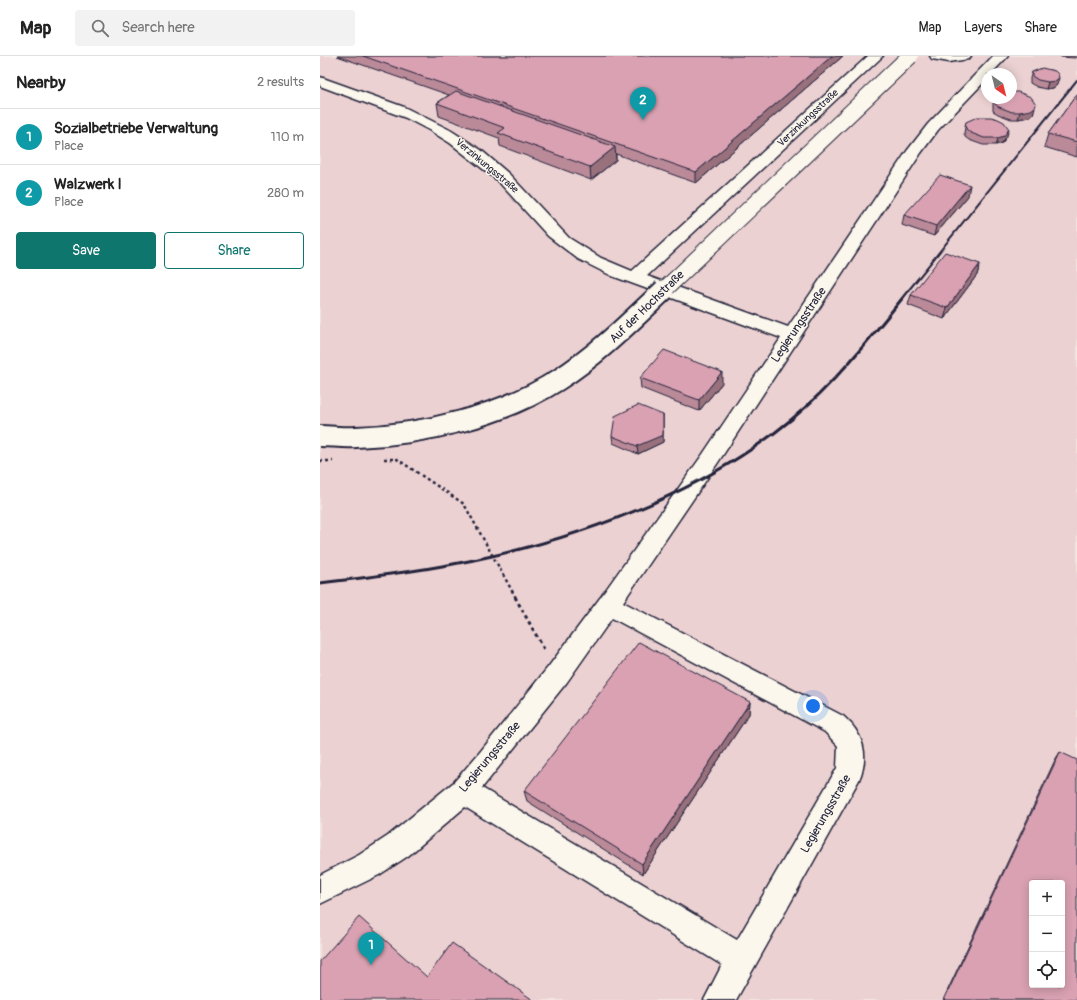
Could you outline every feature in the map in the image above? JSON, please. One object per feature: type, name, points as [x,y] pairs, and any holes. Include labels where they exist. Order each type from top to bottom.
[{"type":"lane","name":"Verzinkungsstraße","points":[[635,278],[876,56]]},
{"type":"lane","name":"Auf der Hochstraße","points":[[320,436],[359,437],[400,432],[440,424],[486,412],[526,398],[575,370],[608,344],[910,56]]},
{"type":"lane","points":[[937,56],[949,58],[964,56]]},
{"type":"lane","name":"Legierungsstraße","points":[[320,890],[369,865],[398,846],[462,791],[494,754],[558,674],[710,459],[915,151],[933,127],[1001,56]]},
{"type":"lane","name":"Verzinkungsstraße","points":[[320,81],[424,121],[446,133],[468,148],[503,178],[547,226],[572,248],[593,261],[635,278],[792,334]]},
{"type":"lane","name":"Legierungsstraße","points":[[608,605],[834,724],[846,735],[853,750],[850,771],[719,1000]]},
{"type":"lane","points":[[462,791],[742,960]]},
{"type":"path","points":[[382,460],[397,459],[464,504],[558,674]]},
{"type":"path","points":[[320,461],[335,461]]},
{"type":"shaded area","points":[[320,56],[1077,56],[1077,1000],[320,1000]]},
{"type":"building","points":[[363,56],[832,56],[696,172]]},
{"type":"building","points":[[1042,68],[1055,71],[1059,78],[1055,81],[1048,82],[1038,80],[1032,76],[1032,72]]},
{"type":"building","points":[[456,91],[615,147],[590,167],[498,133],[505,128],[437,103]]},
{"type":"building","points":[[1017,92],[1031,97],[1036,104],[1031,110],[1020,112],[1012,112],[995,104],[1017,104]]},
{"type":"building","points":[[1077,94],[1077,142],[1048,134]]},
{"type":"building","points":[[977,117],[991,117],[998,119],[1004,122],[1009,129],[1004,136],[998,138],[984,138],[971,133],[965,126],[966,122]]},
{"type":"building","points":[[940,175],[970,185],[936,226],[904,215]]},
{"type":"building","points":[[945,252],[980,264],[947,308],[911,295]]},
{"type":"building","points":[[664,350],[722,372],[699,400],[640,378]]},
{"type":"building","points":[[638,405],[663,415],[663,435],[637,446],[612,436],[615,416]]},
{"type":"building","points":[[639,642],[750,702],[642,864],[524,791]]},
{"type":"building","points":[[1060,752],[1077,760],[1077,1000],[944,1000]]},
{"type":"building","points":[[359,917],[427,977],[452,943],[533,1000],[320,1000],[320,961]]},
{"type":"railway","points":[[908,291],[1077,80]]},
{"type":"railway","points":[[320,583],[450,565],[532,546],[611,520],[688,486],[725,466],[760,444],[792,419],[854,358],[909,290]]},
{"type":"place","name":"Walzwerk I","points":[[643,120]]},
{"type":"place","name":"Sozialbetriebe Verwaltung","points":[[371,965]]}]
